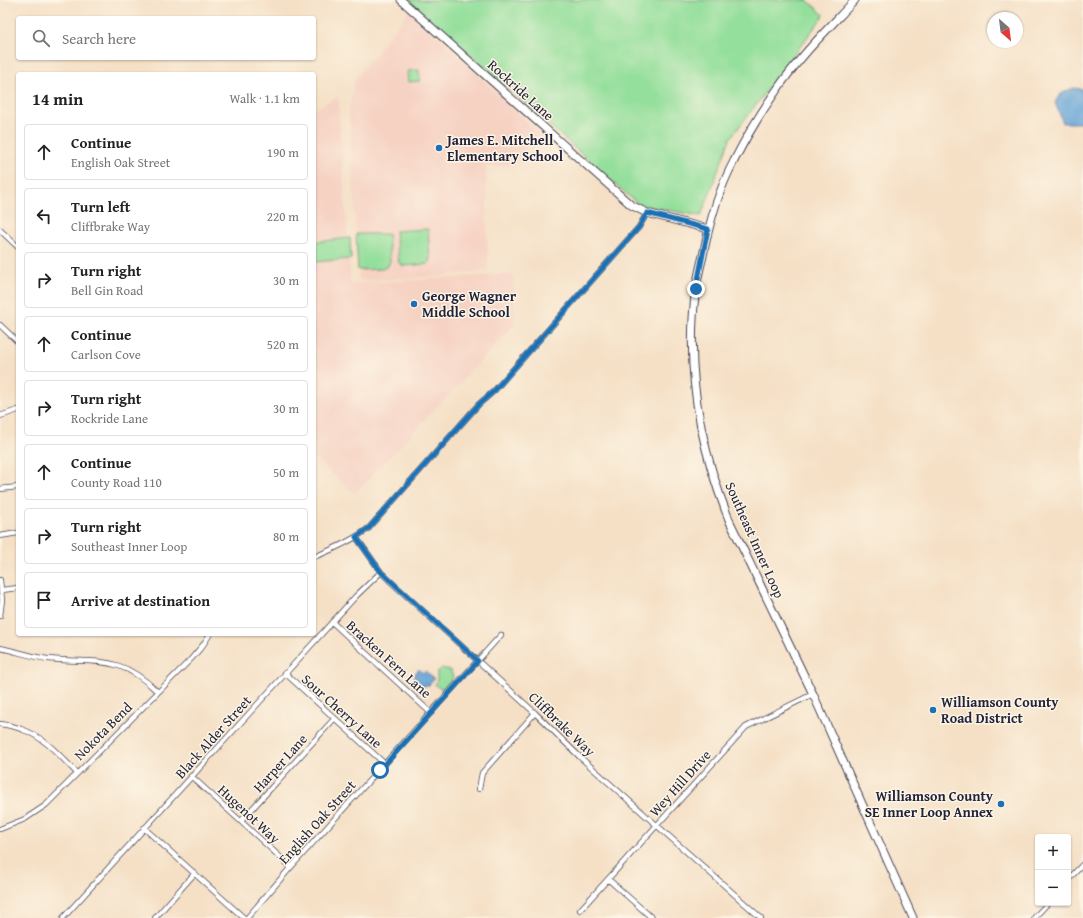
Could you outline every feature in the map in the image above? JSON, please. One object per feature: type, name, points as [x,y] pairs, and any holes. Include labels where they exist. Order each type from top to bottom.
[{"type":"main road","name":"Rockride Lane","points":[[402,0],[631,205],[647,213],[708,229]]},
{"type":"main road","name":"Southeast Inner Loop","points":[[855,0],[795,66],[776,90],[733,162],[724,181],[708,229],[696,289],[693,336],[694,369],[700,426],[719,495],[730,522],[813,694],[913,918]]},
{"type":"street","points":[[316,556],[340,546],[369,528],[479,404],[494,391],[589,284],[639,227],[647,213]]},
{"type":"street","points":[[0,230],[16,245]]},
{"type":"street","points":[[0,325],[16,340]]},
{"type":"street","points":[[0,416],[16,411]]},
{"type":"street","points":[[0,489],[16,487]]},
{"type":"street","points":[[0,536],[16,533]]},
{"type":"street","name":"Cliffbrake Way","points":[[356,537],[381,572],[535,712],[581,758],[761,918]]},
{"type":"street","name":"Black Alder Street","points":[[63,918],[285,673],[356,596],[381,572]]},
{"type":"street","points":[[0,580],[2,590],[0,616]]},
{"type":"street","points":[[2,590],[16,588]]},
{"type":"street","name":"Bracken Fern Lane","points":[[332,622],[431,713]]},
{"type":"street","name":"English Oak Street","points":[[247,918],[501,635]]},
{"type":"street","name":"Nokota Bend","points":[[0,829],[34,814],[46,805],[192,658],[209,636]]},
{"type":"street","points":[[0,648],[46,659],[110,662],[122,666],[137,674],[158,692]]},
{"type":"street","name":"Sour Cherry Lane","points":[[285,673],[385,764]]},
{"type":"street","name":"Wey Hill Drive","points":[[580,910],[746,727],[813,694]]},
{"type":"street","points":[[479,789],[482,773],[535,712]]},
{"type":"street","name":"Harper Lane","points":[[242,821],[334,719]]},
{"type":"street","points":[[0,724],[21,729],[43,740],[52,747],[77,773]]},
{"type":"street","name":"Hugenot Way","points":[[191,776],[242,821],[291,868]]},
{"type":"street","points":[[144,828],[244,918]]},
{"type":"street","points":[[1071,877],[1083,864]]},
{"type":"street","points":[[155,918],[195,874]]},
{"type":"street","points":[[608,879],[652,918]]},
{"type":"street","points":[[1034,918],[1045,906]]},
{"type":"shaded area","name":"James E. Mitchell Elementary School","points":[[410,10],[541,135],[509,165],[486,167],[488,269],[442,276],[359,281],[349,111],[355,79]]},
{"type":"shaded area","name":"George Wagner Middle School","points":[[338,96],[351,284],[513,274],[515,324],[355,494],[316,459],[316,109]]},
{"type":"green space","points":[[408,0],[807,0],[824,15],[730,139],[701,216],[639,205]]},
{"type":"green space","points":[[419,70],[420,81],[408,82],[407,71]]},
{"type":"green space","points":[[428,229],[430,261],[428,264],[403,266],[399,263],[395,231]]},
{"type":"green space","points":[[356,234],[388,234],[390,261],[388,266],[382,269],[358,270]]},
{"type":"green space","points":[[350,238],[351,259],[316,262],[316,242]]},
{"type":"green space","points":[[442,668],[451,671],[453,678],[444,688],[441,689],[435,685],[437,680],[437,672]]},
{"type":"water","points":[[1074,88],[1083,89],[1083,123],[1063,123],[1055,103],[1062,93]]},
{"type":"water","points":[[419,669],[423,673],[425,671],[434,679],[428,686],[426,684],[424,687],[413,676]]},
{"type":"place","name":"James E. Mitchell Elementary School","points":[[439,148]]},
{"type":"place","name":"George Wagner Middle School","points":[[414,304]]},
{"type":"place","name":"Williamson County Road District","points":[[933,710]]},
{"type":"place","name":"Williamson County SE Inner Loop Annex","points":[[1001,804]]},
{"type":"route","points":[[380,770],[478,661],[381,572],[356,537],[369,528],[479,404],[494,391],[639,227],[647,213],[708,229],[696,289]]}]
